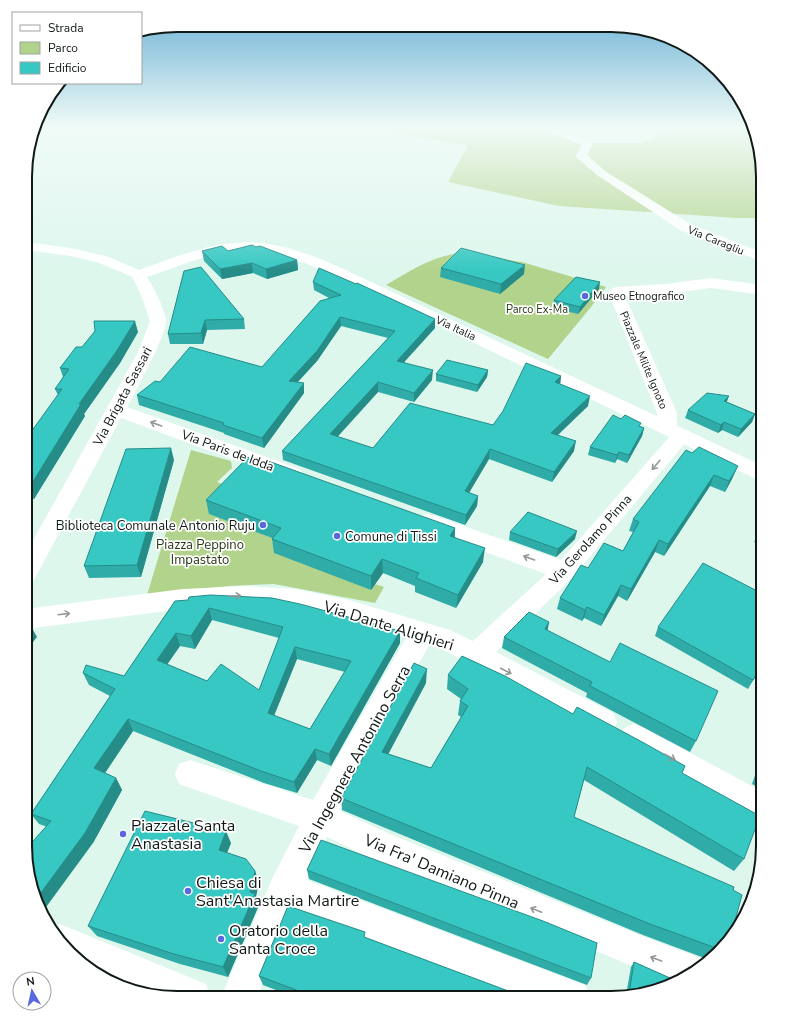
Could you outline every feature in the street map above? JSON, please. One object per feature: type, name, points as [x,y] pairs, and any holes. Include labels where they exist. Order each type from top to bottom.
[{"type":"street","name":"Via Caragliu","points":[[605,176],[685,227],[756,255]]},
{"type":"street","points":[[32,247],[71,252],[104,260],[138,275]]},
{"type":"street","name":"Via Italia","points":[[138,275],[198,255],[234,247],[256,247],[306,258],[330,268],[756,471]]},
{"type":"street","name":"Via Brigata Sassari","points":[[32,563],[147,352],[158,321],[150,297],[138,275]]},
{"type":"street","name":"Piazzale Milite Ignoto","points":[[675,432],[616,292],[666,290],[710,283],[756,289]]},
{"type":"street","name":"Via Paris de Idda","points":[[116,409],[134,417],[313,481]]},
{"type":"street","name":"Via Gerolamo Pinna","points":[[476,655],[524,608],[565,571],[675,432]]},
{"type":"street","points":[[409,515],[565,571]]},
{"type":"street","name":"Via Dante Alighieri","points":[[32,618],[182,599],[245,595],[297,599],[349,610],[450,641],[649,746],[756,805]]},
{"type":"street","name":"Via Ingegnere Antonino Serra","points":[[242,991],[285,889],[320,818],[423,632]]},
{"type":"street","name":"Via Fra' Damiano Pinna","points":[[190,774],[320,818],[380,846],[642,954],[686,971]]},
{"type":"street","points":[[285,889],[554,991]]},
{"type":"street","points":[[72,947],[178,991]]},
{"type":"green space","points":[[451,176],[756,176],[756,218],[559,206],[448,182]]},
{"type":"green space","name":"Parco Ex-Ma","points":[[462,253],[522,262],[606,287],[548,359],[386,285],[432,260],[452,254]]},
{"type":"green space","name":"Piazza Peppino Impastato","points":[[191,450],[231,461],[232,468],[217,482],[233,489],[209,514],[283,542],[371,590],[375,584],[384,587],[375,603],[274,584],[228,586],[147,595]]},
{"type":"building","points":[[252,245],[256,247],[260,246],[297,260],[266,269],[252,263],[220,269],[202,251],[222,246],[228,251]]},
{"type":"building","points":[[461,248],[525,265],[501,284],[441,268]]},
{"type":"building","points":[[201,267],[244,319],[205,320],[201,333],[168,334],[184,271]]},
{"type":"building","points":[[319,268],[356,284],[357,283],[435,319],[397,361],[433,370],[414,393],[378,382],[330,434],[373,448],[410,403],[493,425],[503,411],[526,363],[561,376],[555,382],[590,396],[551,433],[576,441],[554,472],[490,449],[465,491],[478,496],[466,515],[282,451],[395,331],[340,317],[317,351],[289,381],[304,383],[262,438],[223,425],[224,423],[137,395],[155,381],[160,382],[190,347],[262,367],[320,301],[341,295],[313,282]]},
{"type":"building","points":[[576,277],[600,282],[580,307],[554,300]]},
{"type":"building","points":[[94,321],[135,321],[116,352],[79,404],[81,404],[32,483],[32,431],[62,389],[55,389],[69,369],[60,368],[76,347],[82,347],[95,331]]},
{"type":"building","points":[[447,360],[488,370],[478,385],[436,374]]},
{"type":"building","points":[[707,393],[729,396],[724,401],[755,414],[741,429],[724,422],[721,425],[688,410]]},
{"type":"building","points":[[613,415],[621,419],[625,415],[641,423],[639,426],[644,428],[629,455],[619,452],[617,455],[590,447]]},
{"type":"building","points":[[699,447],[738,466],[729,481],[714,475],[668,544],[659,540],[631,589],[621,585],[604,615],[587,607],[585,610],[560,598],[581,565],[588,568],[604,543],[623,551],[639,522],[633,519],[686,450],[692,453]]},
{"type":"building","points":[[171,448],[137,565],[84,566],[126,449]]},
{"type":"building","points":[[248,457],[261,468],[268,461],[455,528],[450,536],[485,548],[458,595],[416,578],[419,573],[382,559],[371,576],[272,539],[281,528],[206,500]]},
{"type":"building","points":[[528,512],[577,531],[558,549],[510,532]]},
{"type":"building","points":[[703,563],[756,590],[756,675],[753,680],[658,627]]},
{"type":"building","points":[[210,595],[272,598],[400,631],[329,754],[315,749],[294,782],[261,771],[128,719],[94,768],[116,778],[85,833],[40,894],[33,865],[32,842],[51,821],[32,814],[32,813],[115,689],[83,673],[86,665],[124,676],[175,601],[188,600],[189,597]],"holes":[[[209,608],[283,627],[259,690],[221,664],[207,681],[157,660],[176,633],[191,636]],[[295,647],[351,661],[310,729],[268,713]]]},
{"type":"building","points":[[529,612],[549,622],[545,629],[610,662],[620,643],[718,691],[696,741],[590,686],[592,682],[504,637]]},
{"type":"building","points":[[462,656],[505,676],[573,714],[577,707],[685,766],[682,773],[756,814],[756,827],[744,859],[587,767],[574,817],[734,887],[733,890],[742,895],[734,923],[715,948],[650,924],[341,798],[414,663],[427,669],[382,752],[431,768],[468,706],[460,701],[468,689],[448,675]]},
{"type":"building","name":"Chiesa di Sant'Anastasia Martire","points":[[145,811],[226,831],[219,850],[246,859],[255,871],[250,892],[255,894],[223,967],[174,954],[88,926]]},
{"type":"building","points":[[321,840],[543,921],[597,943],[591,978],[307,870]]},
{"type":"building","points":[[288,906],[365,932],[364,937],[508,991],[299,991],[259,976]]},
{"type":"building","points":[[634,962],[671,978],[649,986],[630,990]]},
{"type":"place","name":"Museo Etnografico","points":[[585,296]]},
{"type":"place","name":"Biblioteca Comunale Antonio Ruju","points":[[263,525]]},
{"type":"place","name":"Comune di Tissi","points":[[337,536]]},
{"type":"place","name":"Piazzale Santa Anastasia","points":[[123,834]]},
{"type":"place","name":"Chiesa di Sant'Anastasia Martire","points":[[188,891]]},
{"type":"place","name":"Oratorio della Santa Croce","points":[[221,939]]}]
